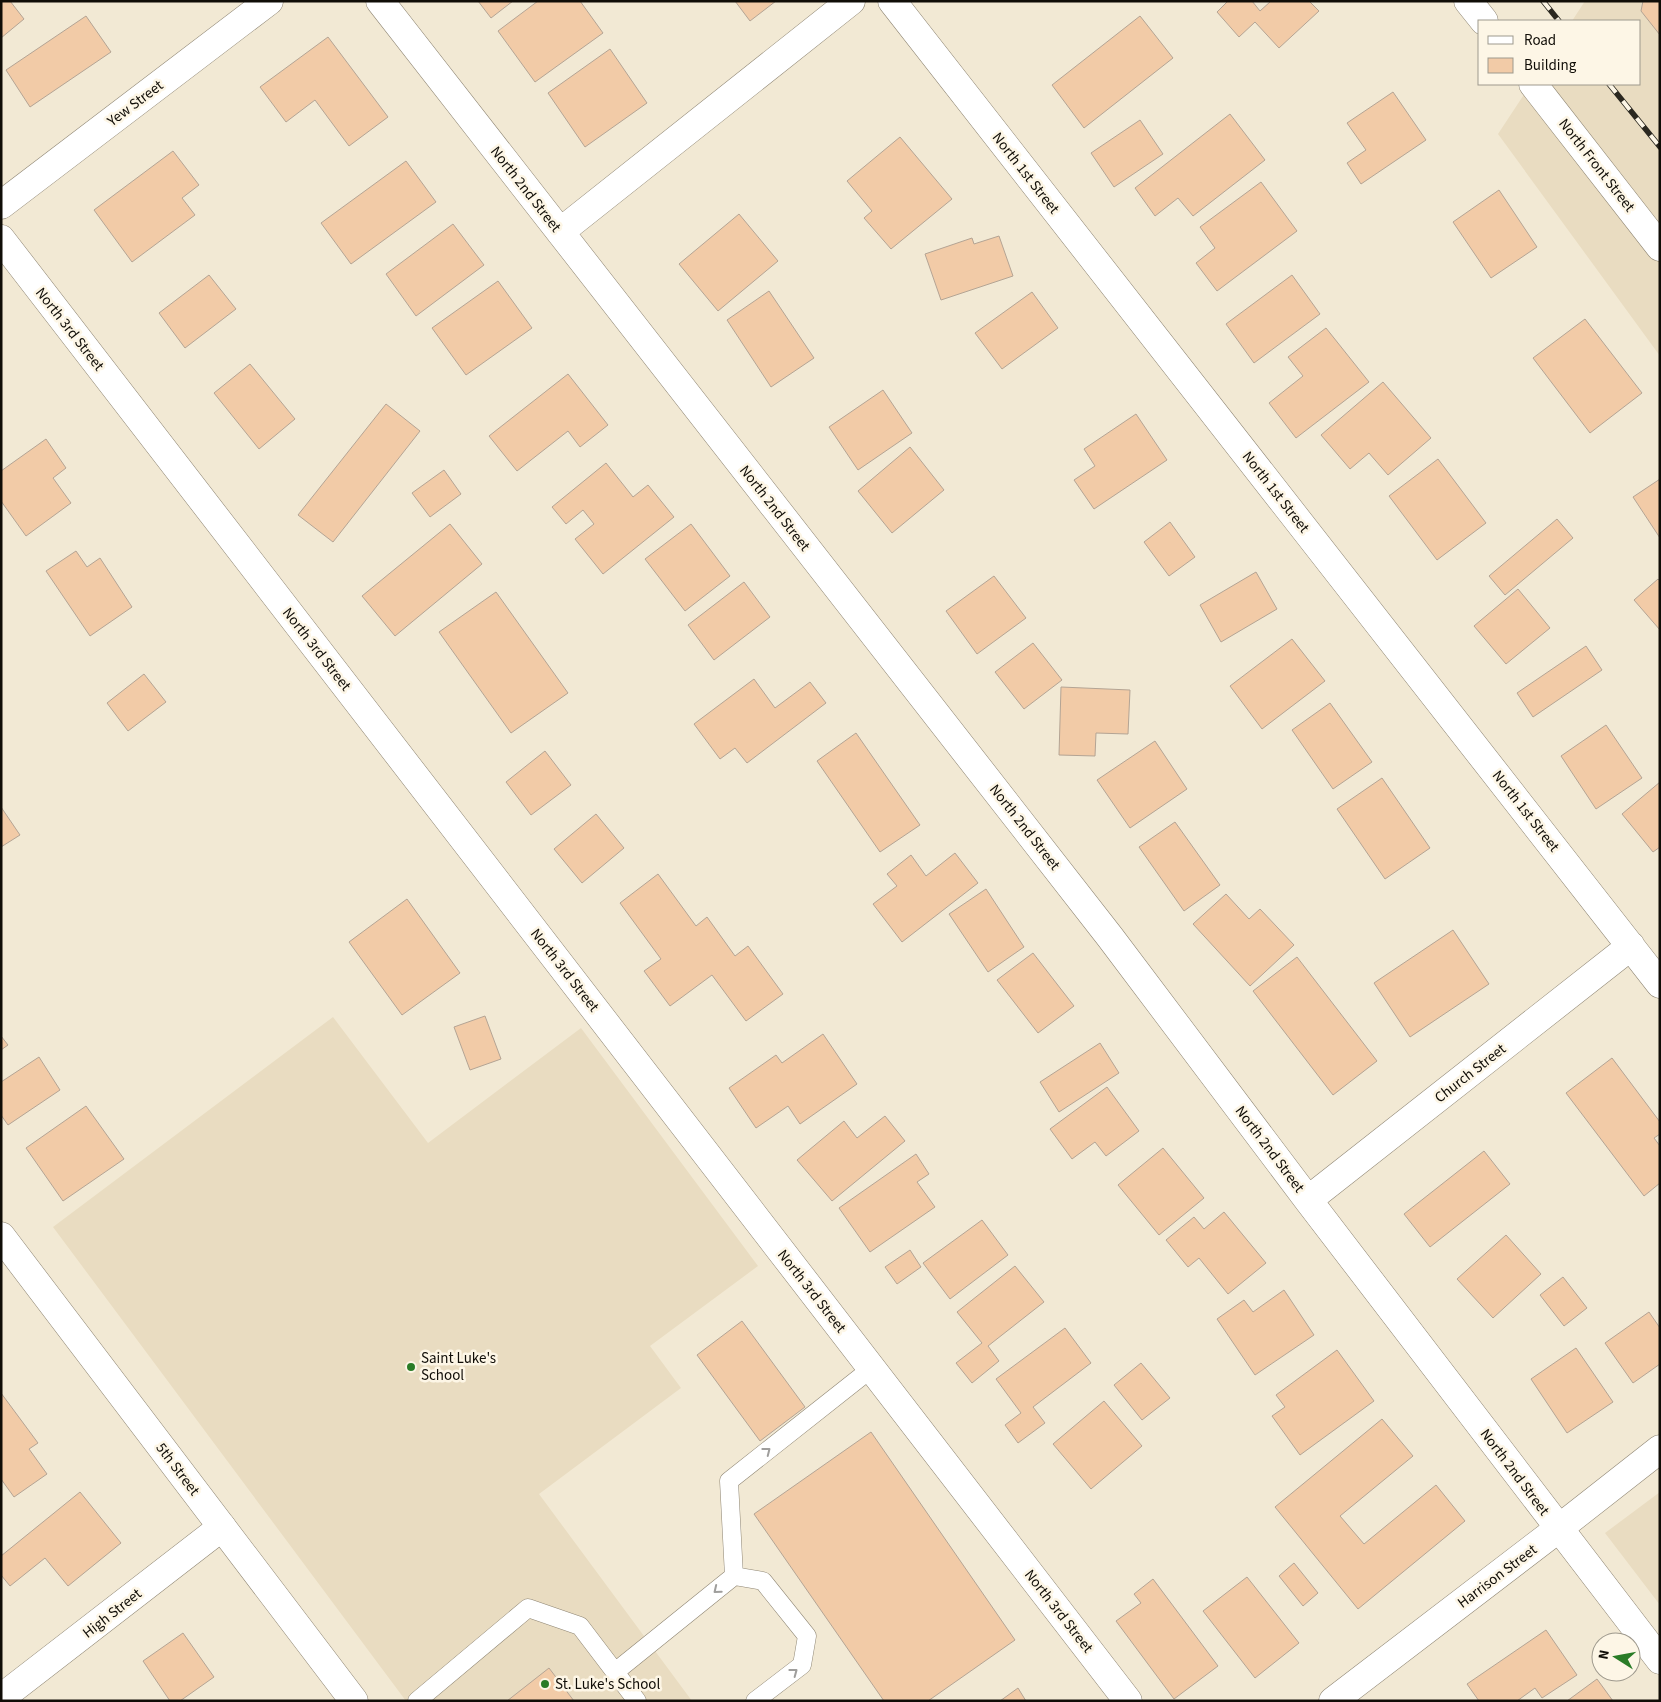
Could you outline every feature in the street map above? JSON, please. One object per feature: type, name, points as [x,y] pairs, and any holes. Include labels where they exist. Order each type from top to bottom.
[{"type":"street","name":"Yew Street","points":[[1,205],[269,1]]},
{"type":"street","name":"North 2nd Street","points":[[380,1],[1110,937],[1558,1529],[1660,1660]]},
{"type":"street","points":[[560,232],[851,1]]},
{"type":"street","name":"North 1st Street","points":[[892,1],[1660,984]]},
{"type":"street","points":[[1468,1],[1483,20]]},
{"type":"street","name":"North Front Street","points":[[1535,85],[1660,247]]},
{"type":"street","name":"North 3rd Street","points":[[1,239],[1128,1701]]},
{"type":"street","name":"Church Street","points":[[1308,1200],[1631,946]]},
{"type":"street","name":"5th Street","points":[[1,1236],[354,1701]]},
{"type":"street","name":"Harrison Street","points":[[1333,1701],[1660,1449]]},
{"type":"street","name":"High Street","points":[[1,1698],[222,1527]]},
{"type":"lane","points":[[734,1576],[728,1481],[872,1368]]},
{"type":"lane","points":[[615,1672],[734,1576],[763,1581],[807,1636],[802,1665],[754,1701]]},
{"type":"lane","points":[[417,1701],[528,1608],[580,1626],[637,1701]]},
{"type":"shaded area","points":[[1585,1],[1660,1],[1660,356],[1498,134],[1530,85],[1641,85],[1641,20],[1573,20]]},
{"type":"shaded area","name":"Saint Luke's School","points":[[333,1017],[428,1143],[581,1028],[758,1266],[650,1346],[681,1388],[539,1494],[692,1701],[406,1701],[53,1227]]},
{"type":"shaded area","points":[[1660,1492],[1660,1605],[1605,1533]]},
{"type":"building","points":[[1,1],[10,1],[24,19],[1,38]]},
{"type":"building","points":[[478,1],[513,1],[491,18]]},
{"type":"building","points":[[538,1],[580,1],[603,33],[535,82],[498,31]]},
{"type":"building","points":[[735,1],[776,1],[750,21]]},
{"type":"building","points":[[1228,1],[1252,1],[1260,11],[1271,1],[1309,1],[1319,11],[1279,48],[1255,22],[1239,37],[1217,12]]},
{"type":"building","points":[[1643,1],[1660,1],[1660,35],[1641,11]]},
{"type":"building","points":[[86,16],[111,52],[30,107],[6,70]]},
{"type":"building","points":[[1140,16],[1173,58],[1084,128],[1052,85]]},
{"type":"building","points":[[328,37],[388,117],[349,146],[315,100],[286,122],[260,87]]},
{"type":"building","points":[[610,49],[647,103],[585,147],[548,93]]},
{"type":"building","points":[[1393,92],[1426,140],[1361,184],[1347,163],[1366,150],[1347,123]]},
{"type":"building","points":[[1230,114],[1265,160],[1193,216],[1178,198],[1155,216],[1135,188]]},
{"type":"building","points":[[1140,120],[1163,154],[1114,187],[1091,153]]},
{"type":"building","points":[[900,137],[952,199],[891,249],[864,218],[872,211],[847,181]]},
{"type":"building","points":[[173,151],[199,185],[182,198],[195,215],[132,262],[94,210]]},
{"type":"building","points":[[406,161],[436,202],[351,264],[321,223]]},
{"type":"building","points":[[1261,182],[1297,231],[1217,291],[1196,263],[1215,248],[1200,227]]},
{"type":"building","points":[[1499,190],[1537,247],[1491,278],[1453,222]]},
{"type":"building","points":[[739,214],[778,261],[718,311],[679,264]]},
{"type":"building","points":[[453,224],[484,265],[416,316],[386,274]]},
{"type":"building","points":[[999,236],[1013,276],[941,300],[925,254],[972,238],[974,244]]},
{"type":"building","points":[[209,275],[236,309],[185,348],[159,313]]},
{"type":"building","points":[[1292,275],[1320,314],[1254,363],[1226,324]]},
{"type":"building","points":[[498,281],[532,328],[466,375],[432,328]]},
{"type":"building","points":[[769,291],[814,358],[771,387],[727,320]]},
{"type":"building","points":[[1032,292],[1058,328],[1002,369],[975,333]]},
{"type":"building","points":[[1585,319],[1642,393],[1590,433],[1533,358]]},
{"type":"building","points":[[1326,328],[1369,382],[1296,438],[1269,403],[1303,376],[1288,357]]},
{"type":"building","points":[[250,364],[295,419],[259,449],[214,393]]},
{"type":"building","points":[[568,374],[608,425],[580,447],[568,431],[517,471],[489,436]]},
{"type":"building","points":[[1383,382],[1431,438],[1388,475],[1369,453],[1350,469],[1321,435]]},
{"type":"building","points":[[883,390],[912,433],[858,470],[829,427]]},
{"type":"building","points":[[386,404],[420,431],[333,542],[298,515]]},
{"type":"building","points":[[1136,414],[1167,460],[1094,509],[1074,480],[1095,466],[1084,449]]},
{"type":"building","points":[[46,439],[66,468],[53,478],[71,503],[26,536],[1,501],[1,471]]},
{"type":"building","points":[[910,447],[944,490],[892,533],[858,491]]},
{"type":"building","points":[[1438,459],[1486,523],[1437,560],[1389,496]]},
{"type":"building","points":[[606,463],[633,497],[648,485],[674,517],[603,574],[575,539],[594,524],[583,510],[566,524],[552,507]]},
{"type":"building","points":[[444,470],[461,494],[430,517],[412,493]]},
{"type":"building","points":[[1660,479],[1660,538],[1633,497]]},
{"type":"building","points":[[1557,519],[1573,538],[1505,595],[1489,576]]},
{"type":"building","points":[[1170,522],[1195,557],[1169,576],[1144,542]]},
{"type":"building","points":[[450,524],[482,564],[395,636],[362,596]]},
{"type":"building","points":[[691,524],[730,576],[685,611],[645,559]]},
{"type":"building","points":[[76,551],[87,567],[100,558],[132,607],[90,636],[46,571]]},
{"type":"building","points":[[1256,572],[1277,609],[1221,642],[1200,605]]},
{"type":"building","points":[[994,576],[1026,618],[977,654],[946,611]]},
{"type":"building","points":[[1658,579],[1660,581],[1660,630],[1634,600]]},
{"type":"building","points":[[744,582],[770,617],[714,660],[688,625]]},
{"type":"building","points":[[1518,589],[1550,628],[1506,664],[1474,626]]},
{"type":"building","points":[[496,592],[568,693],[511,733],[439,632]]},
{"type":"building","points":[[1292,639],[1325,681],[1262,729],[1230,686]]},
{"type":"building","points":[[1033,643],[1062,680],[1024,709],[995,672]]},
{"type":"building","points":[[1586,646],[1602,670],[1533,717],[1517,693]]},
{"type":"building","points":[[144,674],[166,702],[128,731],[107,703]]},
{"type":"building","points":[[754,679],[775,708],[810,682],[826,703],[747,763],[735,748],[720,759],[694,724]]},
{"type":"building","points":[[1061,687],[1130,690],[1128,734],[1096,733],[1095,756],[1059,755]]},
{"type":"building","points":[[1330,703],[1372,762],[1333,789],[1292,730]]},
{"type":"building","points":[[1606,725],[1642,778],[1596,809],[1561,756]]},
{"type":"building","points":[[856,733],[920,825],[880,852],[817,761]]},
{"type":"building","points":[[1155,741],[1187,789],[1130,828],[1097,780]]},
{"type":"building","points":[[545,751],[571,785],[531,815],[506,782]]},
{"type":"building","points":[[1382,778],[1430,848],[1385,879],[1337,809]]},
{"type":"building","points":[[1660,782],[1660,847],[1653,852],[1622,814]]},
{"type":"building","points":[[1,807],[20,835],[1,847]]},
{"type":"building","points":[[596,814],[624,848],[582,883],[554,849]]},
{"type":"building","points":[[1175,822],[1220,885],[1184,911],[1139,847]]},
{"type":"building","points":[[955,853],[978,883],[902,942],[873,904],[897,886],[887,874],[911,855],[926,876]]},
{"type":"building","points":[[658,874],[696,926],[707,917],[735,956],[748,946],[783,994],[746,1021],[712,975],[670,1006],[644,971],[661,959],[620,903]]},
{"type":"building","points":[[986,889],[1024,947],[988,972],[949,914]]},
{"type":"building","points":[[1226,894],[1249,919],[1260,909],[1294,945],[1250,986],[1193,924]]},
{"type":"building","points":[[407,899],[460,973],[402,1015],[349,942]]},
{"type":"building","points":[[1453,930],[1489,984],[1410,1037],[1374,983]]},
{"type":"building","points":[[1033,953],[1074,1006],[1038,1033],[997,980]]},
{"type":"building","points":[[1297,957],[1377,1061],[1333,1095],[1253,991]]},
{"type":"building","points":[[485,1016],[501,1059],[470,1070],[454,1027]]},
{"type":"building","points":[[823,1034],[857,1084],[800,1124],[788,1106],[756,1128],[729,1088],[776,1055],[782,1063]]},
{"type":"building","points":[[1,1036],[8,1045],[1,1050]]},
{"type":"building","points":[[1100,1043],[1119,1073],[1059,1112],[1040,1082]]},
{"type":"building","points":[[39,1057],[60,1090],[8,1125],[1,1115],[1,1082]]},
{"type":"building","points":[[1612,1058],[1660,1122],[1660,1134],[1654,1138],[1660,1146],[1660,1183],[1644,1196],[1566,1093]]},
{"type":"building","points":[[1107,1087],[1139,1131],[1106,1156],[1095,1142],[1072,1159],[1050,1129]]},
{"type":"building","points":[[86,1106],[124,1159],[63,1201],[26,1148]]},
{"type":"building","points":[[885,1116],[905,1141],[832,1201],[797,1160],[844,1121],[857,1138]]},
{"type":"building","points":[[1163,1148],[1204,1198],[1159,1235],[1118,1185]]},
{"type":"building","points":[[1484,1151],[1510,1184],[1430,1247],[1404,1214]]},
{"type":"building","points":[[916,1154],[929,1174],[917,1182],[935,1207],[870,1252],[839,1208]]},
{"type":"building","points":[[1224,1212],[1266,1263],[1228,1294],[1199,1258],[1188,1267],[1166,1240],[1194,1217],[1204,1229]]},
{"type":"building","points":[[982,1220],[1008,1255],[950,1299],[923,1263]]},
{"type":"building","points":[[1506,1235],[1541,1274],[1493,1318],[1457,1279]]},
{"type":"building","points":[[910,1250],[921,1267],[897,1284],[885,1267]]},
{"type":"building","points":[[1015,1266],[1044,1302],[988,1346],[999,1361],[972,1383],[956,1363],[982,1343],[957,1312]]},
{"type":"building","points":[[1563,1277],[1587,1308],[1564,1326],[1540,1295]]},
{"type":"building","points":[[1284,1290],[1314,1335],[1255,1375],[1217,1319],[1244,1300],[1253,1312]]},
{"type":"building","points":[[1649,1312],[1660,1328],[1660,1364],[1633,1383],[1605,1343]]},
{"type":"building","points":[[742,1321],[805,1407],[760,1441],[697,1355]]},
{"type":"building","points":[[1065,1328],[1091,1363],[1033,1407],[1045,1423],[1018,1443],[1005,1425],[1021,1413],[996,1379]]},
{"type":"building","points":[[1576,1348],[1613,1402],[1567,1433],[1531,1379]]},
{"type":"building","points":[[1337,1350],[1374,1401],[1300,1455],[1272,1416],[1285,1407],[1276,1395]]},
{"type":"building","points":[[1141,1363],[1170,1398],[1142,1420],[1114,1385]]},
{"type":"building","points":[[1,1393],[38,1443],[29,1449],[47,1474],[14,1497],[1,1479]]},
{"type":"building","points":[[1104,1401],[1142,1446],[1091,1489],[1053,1444]]},
{"type":"building","points":[[1382,1419],[1413,1456],[1340,1516],[1364,1544],[1436,1485],[1465,1521],[1358,1609],[1275,1507]]},
{"type":"building","points":[[871,1432],[1015,1640],[928,1701],[884,1701],[754,1514]]},
{"type":"building","points":[[80,1492],[121,1543],[68,1586],[45,1558],[10,1586],[1,1575],[1,1556]]},
{"type":"building","points":[[1294,1563],[1318,1593],[1303,1606],[1279,1576]]},
{"type":"building","points":[[1247,1577],[1299,1643],[1255,1678],[1203,1611]]},
{"type":"building","points":[[1153,1579],[1218,1666],[1174,1699],[1116,1621],[1141,1603],[1134,1594]]},
{"type":"building","points":[[1546,1630],[1577,1675],[1542,1698],[1535,1688],[1517,1701],[1479,1701],[1467,1684]]},
{"type":"building","points":[[183,1633],[214,1677],[180,1701],[170,1701],[143,1661]]},
{"type":"building","name":"St. Luke's School","points":[[549,1668],[574,1701],[507,1701]]},
{"type":"building","points":[[1593,1682],[1599,1682],[1613,1701],[1567,1701]]},
{"type":"building","points":[[1018,1688],[1026,1701],[1000,1701]]},
{"type":"railway","points":[[1543,1],[1558,20]]},
{"type":"railway","points":[[1610,85],[1660,147]]},
{"type":"place","name":"Saint Luke's School","points":[[411,1367]]},
{"type":"place","name":"St. Luke's School","points":[[545,1684]]}]
